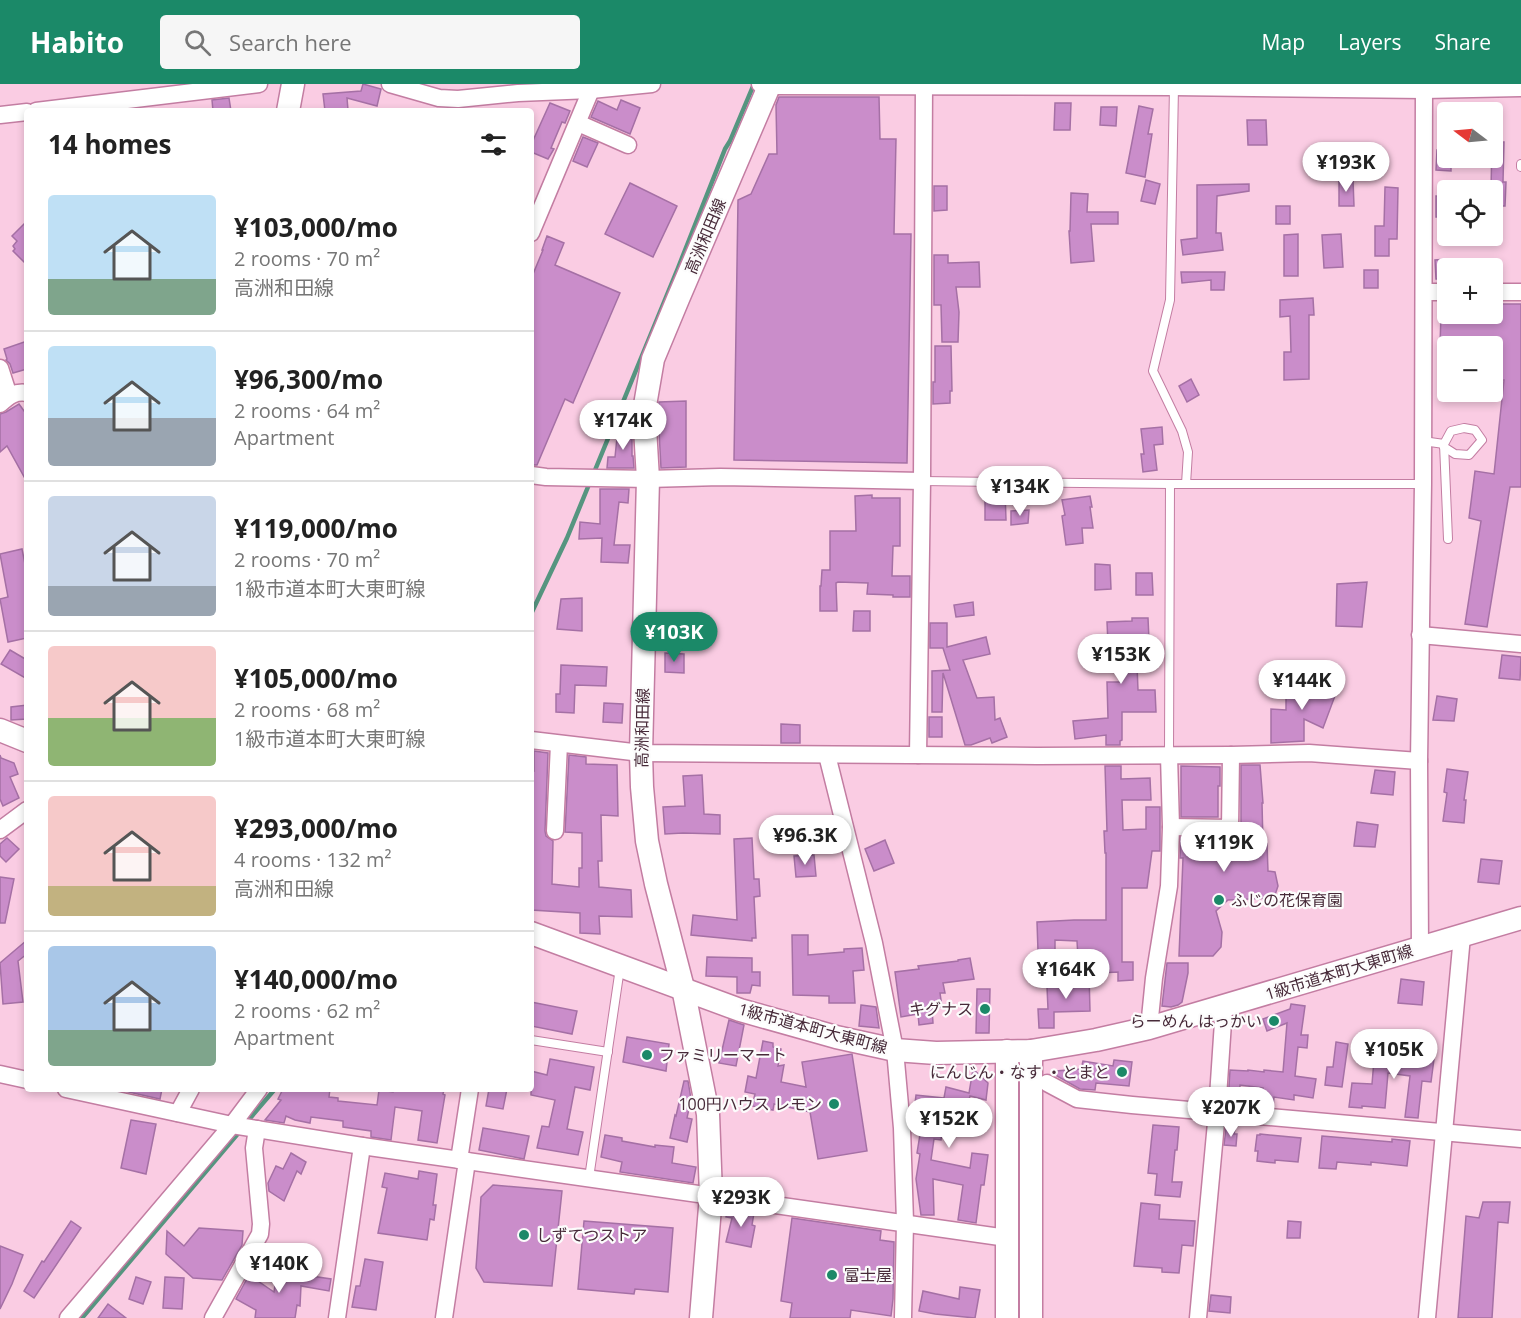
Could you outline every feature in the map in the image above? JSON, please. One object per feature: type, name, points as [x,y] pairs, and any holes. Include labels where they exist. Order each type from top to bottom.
[{"type":"street","points":[[61,108],[259,84]]},
{"type":"street","points":[[288,108],[292,84]]},
{"type":"street","points":[[390,84],[434,104],[518,88],[652,84]]},
{"type":"street","points":[[766,85],[1521,88]]},
{"type":"street","name":"高洲和田線","points":[[701,1318],[711,1195],[708,1114],[683,988],[647,841],[642,787],[648,479],[644,411],[653,359],[766,85]]},
{"type":"street","points":[[918,754],[924,85]]},
{"type":"street","points":[[534,218],[538,197],[578,123],[592,87]]},
{"type":"street","points":[[1420,948],[1419,761],[1423,484],[1424,87]]},
{"type":"street","points":[[0,115],[24,112]]},
{"type":"street","points":[[578,123],[628,145]]},
{"type":"street","points":[[1424,292],[1437,292]]},
{"type":"street","points":[[1503,292],[1521,292]]},
{"type":"street","points":[[0,368],[5,400],[20,392],[24,393]]},
{"type":"street","points":[[534,475],[648,479],[720,477],[922,481]]},
{"type":"street","points":[[1420,635],[1521,644]]},
{"type":"street","points":[[0,730],[24,740]]},
{"type":"street","points":[[534,740],[641,753],[1037,756],[1309,753],[1419,761]]},
{"type":"street","points":[[555,831],[559,744]]},
{"type":"street","points":[[827,755],[874,943],[895,1050],[902,1128],[905,1222],[903,1318]]},
{"type":"street","points":[[1149,1028],[1154,978],[1169,886],[1171,827],[1169,755]]},
{"type":"street","points":[[1171,827],[1230,828],[1232,755]]},
{"type":"street","points":[[0,830],[24,815]]},
{"type":"street","name":"1級市道本町大東町線","points":[[534,934],[750,1013],[836,1037],[895,1050],[936,1053],[1031,1051],[1149,1028],[1521,918]]},
{"type":"street","points":[[1427,1318],[1462,936]]},
{"type":"street","points":[[1198,1318],[1224,1007]]},
{"type":"street","points":[[1007,1051],[1007,1318]]},
{"type":"street","points":[[1031,1051],[1031,1318]]},
{"type":"street","points":[[0,1074],[24,1079]]},
{"type":"street","points":[[1047,1083],[1077,1100],[1521,1139]]},
{"type":"street","points":[[80,1092],[232,1125],[362,1146],[1007,1238]]},
{"type":"street","points":[[178,1113],[189,1092]]},
{"type":"street","points":[[68,1318],[232,1125],[257,1092]]},
{"type":"street","points":[[444,1318],[470,1092]]},
{"type":"street","points":[[213,1318],[260,1234],[254,1148],[257,1129]]},
{"type":"street","points":[[337,1318],[362,1146]]},
{"type":"lane","points":[[1174,85],[1170,300],[1153,370],[1182,431],[1188,452],[1186,484]]},
{"type":"lane","points":[[1423,441],[1444,445],[1448,539]]},
{"type":"lane","points":[[922,481],[1423,484]]},
{"type":"lane","points":[[1169,755],[1170,484]]},
{"type":"lane","points":[[589,1178],[621,966]]},
{"type":"lane","points":[[534,1040],[608,1052]]},
{"type":"building","points":[[363,84],[381,89],[377,106],[347,98],[348,108],[325,108],[323,94],[361,91]]},
{"type":"building","points":[[779,97],[879,97],[880,139],[896,139],[894,234],[911,234],[907,463],[734,460],[738,200],[751,194],[769,154],[777,154],[776,105]]},
{"type":"building","points":[[229,98],[231,108],[213,108],[212,100]]},
{"type":"building","points":[[621,100],[640,108],[630,134],[591,117],[598,101],[617,110]]},
{"type":"building","points":[[550,103],[570,111],[565,123],[562,122],[551,148],[554,149],[548,159],[534,153],[534,138]]},
{"type":"building","points":[[1055,103],[1071,103],[1070,130],[1054,130]]},
{"type":"building","points":[[1139,106],[1153,109],[1148,134],[1152,134],[1145,177],[1126,173]]},
{"type":"building","points":[[1101,107],[1117,107],[1116,126],[1100,125]]},
{"type":"building","points":[[1247,120],[1266,120],[1267,145],[1248,145]]},
{"type":"building","points":[[583,137],[598,143],[587,167],[573,161]]},
{"type":"building","points":[[1504,142],[1503,182],[1503,180],[1491,180],[1491,168],[1503,168]]},
{"type":"building","points":[[1437,150],[1437,168],[1451,168],[1451,171],[1436,170]]},
{"type":"building","points":[[1146,180],[1160,184],[1155,204],[1141,201]]},
{"type":"building","points":[[1339,180],[1353,180],[1354,206],[1339,206]]},
{"type":"building","points":[[1503,182],[1506,182],[1505,206],[1503,206]]},
{"type":"building","points":[[630,183],[677,206],[653,257],[605,234]]},
{"type":"building","points":[[1249,184],[1249,191],[1217,196],[1216,233],[1221,233],[1223,250],[1183,255],[1181,240],[1197,238],[1197,185]]},
{"type":"building","points":[[934,186],[947,186],[947,210],[934,211]]},
{"type":"building","points":[[1385,187],[1398,188],[1397,239],[1389,239],[1389,256],[1375,256],[1375,226],[1384,226]]},
{"type":"building","points":[[1071,193],[1088,194],[1087,212],[1118,212],[1118,224],[1091,224],[1094,261],[1071,263],[1069,231]]},
{"type":"building","points":[[1276,206],[1290,206],[1290,224],[1276,224]]},
{"type":"building","points":[[24,224],[24,262],[13,251],[15,249],[13,246],[17,241],[12,236]]},
{"type":"building","points":[[1298,234],[1298,276],[1284,276],[1284,235]]},
{"type":"building","points":[[1341,234],[1343,267],[1324,268],[1322,235]]},
{"type":"building","points":[[547,236],[564,243],[555,265],[620,293],[573,403],[565,399],[537,465],[534,465],[534,272]]},
{"type":"building","points":[[934,255],[948,255],[948,263],[979,262],[980,287],[956,287],[959,312],[958,342],[942,342],[941,305],[934,305]]},
{"type":"building","points":[[1435,260],[1437,260],[1437,279],[1436,279]]},
{"type":"building","points":[[1364,270],[1378,270],[1378,288],[1364,288]]},
{"type":"building","points":[[1181,272],[1225,272],[1224,290],[1211,290],[1211,280],[1182,283]]},
{"type":"building","points":[[1313,298],[1314,315],[1309,315],[1309,379],[1284,380],[1284,352],[1291,352],[1290,316],[1280,317],[1280,300]]},
{"type":"building","points":[[1503,304],[1521,304],[1521,487],[1510,487],[1487,627],[1465,624],[1481,521],[1469,518],[1475,471],[1494,474],[1503,402],[1503,336],[1440,336],[1441,324],[1503,324]]},
{"type":"building","points":[[24,342],[24,370],[13,373],[6,360],[4,349]]},
{"type":"building","points":[[935,346],[951,346],[950,403],[933,404]]},
{"type":"building","points":[[1191,379],[1199,395],[1187,402],[1179,386]]},
{"type":"building","points":[[686,401],[686,467],[661,468],[659,402]]},
{"type":"building","points":[[19,404],[24,411],[24,477],[7,446],[0,452],[0,414]]},
{"type":"building","points":[[1162,427],[1163,444],[1154,445],[1157,470],[1143,472],[1141,454],[1144,454],[1141,429]]},
{"type":"building","points":[[618,428],[632,429],[634,468],[607,468],[608,457],[615,457]]},
{"type":"building","points":[[600,489],[629,489],[628,503],[619,502],[614,545],[630,545],[628,563],[601,562],[602,538],[579,539],[580,522],[600,524]]},
{"type":"building","points":[[985,490],[1005,490],[1006,520],[985,520]]},
{"type":"building","points":[[872,495],[872,498],[900,498],[900,546],[893,546],[892,576],[910,576],[910,597],[867,594],[868,583],[838,582],[836,583],[837,611],[820,611],[822,570],[830,570],[830,531],[856,531],[855,496]]},
{"type":"building","points":[[1090,496],[1093,528],[1082,528],[1083,543],[1066,545],[1062,500]]},
{"type":"building","points":[[1029,510],[1028,523],[1011,525],[1011,511]]},
{"type":"building","points":[[22,549],[24,559],[24,639],[8,642],[0,599],[8,597],[0,554]]},
{"type":"building","points":[[1095,564],[1110,565],[1111,589],[1095,590]]},
{"type":"building","points":[[1136,573],[1152,573],[1153,595],[1136,595]]},
{"type":"building","points":[[1367,582],[1362,627],[1336,626],[1337,584]]},
{"type":"building","points":[[582,598],[582,631],[557,629],[561,599]]},
{"type":"building","points":[[973,602],[974,615],[956,617],[954,605]]},
{"type":"building","points":[[854,611],[870,611],[870,631],[853,631]]},
{"type":"building","points":[[1132,618],[1148,618],[1149,640],[1136,640],[1138,690],[1155,690],[1156,712],[1122,712],[1120,745],[1106,745],[1106,735],[1075,739],[1073,721],[1108,718],[1107,682],[1121,682],[1120,644],[1108,644],[1107,622],[1132,621]]},
{"type":"building","points":[[930,623],[947,623],[947,647],[986,637],[990,654],[963,660],[977,698],[994,697],[995,720],[1000,718],[1007,737],[992,743],[990,738],[965,745],[943,673],[942,712],[932,712],[932,671],[950,670],[943,648],[930,648]]},
{"type":"building","points":[[10,650],[24,658],[24,677],[1,664]]},
{"type":"building","points":[[665,653],[684,654],[684,673],[665,672]]},
{"type":"building","points":[[1502,655],[1521,657],[1520,680],[1499,678]]},
{"type":"building","points":[[561,665],[607,667],[606,686],[575,685],[574,713],[556,712],[556,694],[560,694]]},
{"type":"building","points":[[1327,681],[1339,685],[1323,728],[1304,719],[1304,741],[1271,743],[1271,709],[1286,710],[1286,686],[1326,683]]},
{"type":"building","points":[[1437,696],[1457,699],[1454,721],[1433,720]]},
{"type":"building","points":[[604,703],[623,704],[622,723],[603,722]]},
{"type":"building","points":[[24,705],[24,719],[11,720],[11,707]]},
{"type":"building","points":[[929,717],[942,717],[942,737],[929,737]]},
{"type":"building","points":[[781,724],[800,725],[800,743],[781,743]]},
{"type":"building","points":[[534,751],[548,753],[545,831],[546,836],[553,841],[552,884],[579,887],[579,868],[582,868],[582,833],[565,832],[569,755],[586,757],[586,764],[617,765],[618,816],[601,815],[602,861],[598,861],[599,887],[631,890],[632,917],[599,916],[600,934],[580,933],[580,913],[534,910]]},
{"type":"building","points":[[0,755],[1,758],[14,763],[18,774],[10,777],[19,798],[3,806],[0,799]]},
{"type":"building","points":[[1241,765],[1260,765],[1263,844],[1267,844],[1268,871],[1275,872],[1278,886],[1274,898],[1228,900],[1216,911],[1222,932],[1221,947],[1213,956],[1179,956],[1183,858],[1180,858],[1181,838],[1192,838],[1192,842],[1241,841]]},
{"type":"building","points":[[1105,766],[1121,766],[1121,779],[1150,778],[1151,800],[1122,800],[1123,830],[1146,829],[1146,807],[1160,807],[1160,851],[1152,851],[1147,888],[1122,888],[1122,962],[1133,962],[1133,980],[1118,981],[1118,972],[1079,974],[1077,941],[1055,940],[1055,950],[1038,951],[1037,922],[1106,920]]},
{"type":"building","points":[[1181,766],[1220,767],[1218,817],[1181,817]]},
{"type":"building","points":[[1447,769],[1468,772],[1464,823],[1443,821],[1447,793],[1444,792]]},
{"type":"building","points":[[1375,770],[1395,772],[1393,795],[1371,793]]},
{"type":"building","points":[[702,775],[704,814],[720,815],[720,834],[665,834],[663,807],[685,806],[683,776]]},
{"type":"building","points":[[1357,822],[1378,825],[1375,847],[1354,846]]},
{"type":"building","points":[[7,838],[19,849],[6,862],[0,856],[0,844]]},
{"type":"building","points":[[752,838],[754,879],[759,879],[760,896],[754,897],[756,938],[752,938],[752,941],[691,935],[693,915],[737,920],[734,839]]},
{"type":"building","points":[[885,840],[894,863],[874,871],[865,849]]},
{"type":"building","points":[[814,855],[816,876],[796,877],[794,856]]},
{"type":"building","points":[[1481,859],[1502,861],[1499,884],[1478,882]]},
{"type":"building","points":[[0,877],[14,879],[5,923],[0,923]]},
{"type":"building","points":[[792,935],[808,935],[808,955],[862,948],[864,970],[853,971],[855,1003],[829,1003],[829,996],[793,995]]},
{"type":"building","points":[[24,943],[24,956],[18,961],[23,1002],[3,1004],[0,963]]},
{"type":"building","points":[[707,957],[752,958],[752,972],[760,972],[760,986],[752,985],[750,993],[737,993],[737,977],[706,976]]},
{"type":"building","points":[[970,958],[974,979],[943,983],[945,993],[940,993],[942,1007],[932,1009],[933,1023],[919,1025],[918,1014],[901,1017],[895,972]]},
{"type":"building","points":[[1167,963],[1188,963],[1182,1002],[1171,1007],[1162,1006]]},
{"type":"building","points":[[1089,974],[1090,1011],[1054,1012],[1054,1028],[1039,1028],[1038,1009],[1048,1009],[1047,987],[1074,986],[1073,975]]},
{"type":"building","points":[[1401,979],[1424,982],[1422,1005],[1398,1003]]},
{"type":"building","points":[[977,989],[990,989],[989,1033],[976,1033]]},
{"type":"building","points":[[534,1003],[577,1011],[572,1034],[534,1027]]},
{"type":"building","points":[[1291,1004],[1305,1006],[1301,1035],[1308,1035],[1307,1048],[1298,1047],[1295,1076],[1316,1079],[1313,1098],[1294,1095],[1294,1100],[1274,1097],[1273,1107],[1261,1106],[1263,1088],[1240,1085],[1239,1104],[1228,1103],[1230,1070],[1283,1072],[1287,1023],[1267,1031],[1263,1019],[1290,1009]]},
{"type":"building","points":[[861,1005],[876,1007],[879,1028],[859,1026]]},
{"type":"building","points":[[729,1020],[744,1025],[736,1066],[719,1063]]},
{"type":"building","points":[[627,1037],[669,1044],[666,1071],[623,1062]]},
{"type":"building","points":[[763,1041],[773,1043],[773,1047],[781,1049],[778,1066],[784,1065],[781,1082],[806,1087],[802,1062],[852,1054],[867,1151],[818,1159],[810,1112],[774,1104],[773,1110],[752,1106],[755,1094],[745,1092],[748,1076],[756,1078]]},
{"type":"building","points":[[1336,1042],[1348,1044],[1342,1087],[1325,1085],[1327,1067],[1333,1067]]},
{"type":"building","points":[[1375,1048],[1415,1052],[1414,1056],[1434,1059],[1431,1082],[1422,1081],[1418,1118],[1405,1117],[1410,1076],[1388,1073],[1385,1108],[1349,1107],[1352,1083],[1372,1084]]},
{"type":"building","points":[[550,1059],[594,1067],[590,1090],[575,1087],[567,1129],[583,1132],[578,1155],[537,1148],[542,1126],[549,1127],[555,1100],[531,1095],[531,1092],[534,1092],[534,1072],[547,1075]]},
{"type":"building","points":[[1114,1060],[1132,1062],[1129,1086],[1096,1083],[1095,1090],[1080,1089],[1057,1076],[1056,1071],[1081,1069],[1083,1061],[1113,1066]]},
{"type":"building","points":[[973,1069],[988,1083],[986,1100],[970,1096],[961,1132],[943,1127],[941,1140],[934,1139],[931,1160],[970,1168],[972,1153],[988,1155],[976,1223],[958,1220],[963,1185],[933,1179],[934,1215],[921,1215],[916,1179],[922,1122],[913,1121],[916,1095],[944,1098],[946,1087],[969,1093]]},
{"type":"building","points":[[684,1081],[688,1081],[691,1099],[687,1118],[692,1119],[687,1142],[670,1138]]},
{"type":"building","points":[[128,1092],[161,1092],[160,1099]]},
{"type":"building","points":[[282,1092],[330,1092],[329,1097],[338,1098],[338,1101],[377,1105],[379,1092],[443,1092],[445,1095],[437,1143],[418,1140],[422,1111],[395,1107],[391,1140],[371,1137],[371,1131],[343,1127],[343,1121],[311,1117],[310,1123],[286,1116],[284,1123],[265,1120],[281,1100],[278,1099]]},
{"type":"building","points":[[488,1092],[506,1092],[503,1109],[486,1106]]},
{"type":"building","points":[[131,1120],[156,1124],[146,1174],[121,1168]]},
{"type":"building","points":[[1153,1125],[1179,1127],[1172,1182],[1182,1182],[1180,1197],[1155,1195],[1157,1174],[1148,1173]]},
{"type":"building","points":[[483,1128],[529,1136],[524,1159],[479,1150]]},
{"type":"building","points":[[1226,1129],[1235,1129],[1236,1146],[1224,1145]]},
{"type":"building","points":[[605,1135],[622,1138],[622,1141],[655,1147],[655,1145],[674,1147],[672,1163],[696,1167],[693,1183],[620,1172],[622,1162],[601,1157]]},
{"type":"building","points":[[1257,1135],[1301,1138],[1298,1162],[1257,1161],[1258,1151],[1255,1151]]},
{"type":"building","points":[[1322,1136],[1392,1142],[1392,1139],[1410,1141],[1407,1166],[1371,1162],[1371,1165],[1337,1162],[1336,1169],[1319,1168]]},
{"type":"building","points":[[291,1153],[306,1162],[301,1174],[297,1171],[284,1201],[269,1191],[268,1183],[276,1166],[283,1169]]},
{"type":"building","points":[[419,1171],[437,1174],[433,1205],[436,1205],[434,1220],[430,1219],[427,1240],[378,1233],[387,1188],[382,1187],[385,1173],[418,1179]]},
{"type":"building","points":[[493,1185],[562,1191],[552,1286],[484,1282],[476,1268],[481,1197]]},
{"type":"building","points":[[1483,1202],[1510,1202],[1508,1223],[1498,1222],[1492,1318],[1458,1318],[1466,1216],[1479,1218]]},
{"type":"building","points":[[1141,1203],[1160,1205],[1159,1219],[1195,1221],[1193,1246],[1182,1245],[1179,1273],[1162,1272],[1162,1268],[1134,1266]]},
{"type":"building","points":[[728,1209],[754,1213],[752,1225],[755,1226],[751,1247],[726,1242],[732,1218],[726,1217]]},
{"type":"building","points":[[792,1218],[881,1231],[880,1240],[894,1242],[891,1316],[851,1310],[850,1318],[790,1318],[792,1303],[781,1301]]},
{"type":"building","points":[[71,1221],[81,1228],[34,1298],[24,1291]]},
{"type":"building","points":[[584,1221],[673,1228],[668,1292],[635,1289],[634,1294],[578,1289]]},
{"type":"building","points":[[1288,1221],[1301,1222],[1300,1238],[1287,1238]]},
{"type":"building","points":[[199,1228],[243,1231],[242,1245],[222,1280],[193,1278],[166,1254],[167,1231],[184,1246]]},
{"type":"building","points":[[0,1246],[23,1255],[0,1309]]},
{"type":"building","points":[[365,1259],[383,1262],[376,1310],[352,1307],[356,1286],[360,1286]]},
{"type":"building","points":[[277,1271],[331,1279],[329,1291],[301,1286],[300,1306],[297,1305],[295,1318],[255,1318],[256,1310],[236,1299],[249,1275],[274,1292]]},
{"type":"building","points":[[136,1277],[151,1282],[143,1304],[129,1299]]},
{"type":"building","points":[[165,1277],[184,1278],[182,1309],[163,1308]]},
{"type":"building","points":[[960,1287],[980,1290],[975,1318],[919,1311],[923,1291],[959,1299]]},
{"type":"building","points":[[1211,1295],[1231,1297],[1230,1313],[1209,1311]]},
{"type":"building","points":[[108,1304],[126,1318],[98,1318]]},
{"type":"waterway","points":[[593,475],[725,149],[754,84]]},
{"type":"waterway","points":[[534,608],[590,482]]},
{"type":"waterway","points":[[246,1123],[272,1092]]},
{"type":"waterway","points":[[82,1318],[241,1130]]},
{"type":"place","name":"ふじの花保育園","points":[[1219,900]]},
{"type":"place","name":"キグナス","points":[[985,1009]]},
{"type":"place","name":"らーめん はっかい","points":[[1274,1021]]},
{"type":"place","name":"ファミリーマート","points":[[647,1055]]},
{"type":"place","name":"にんじん・なす ・とまと","points":[[1122,1072]]},
{"type":"place","name":"100円ハウス レモン","points":[[834,1104]]},
{"type":"place","name":"しずてつストア","points":[[524,1235]]},
{"type":"place","name":"富士屋","points":[[832,1275]]}]
